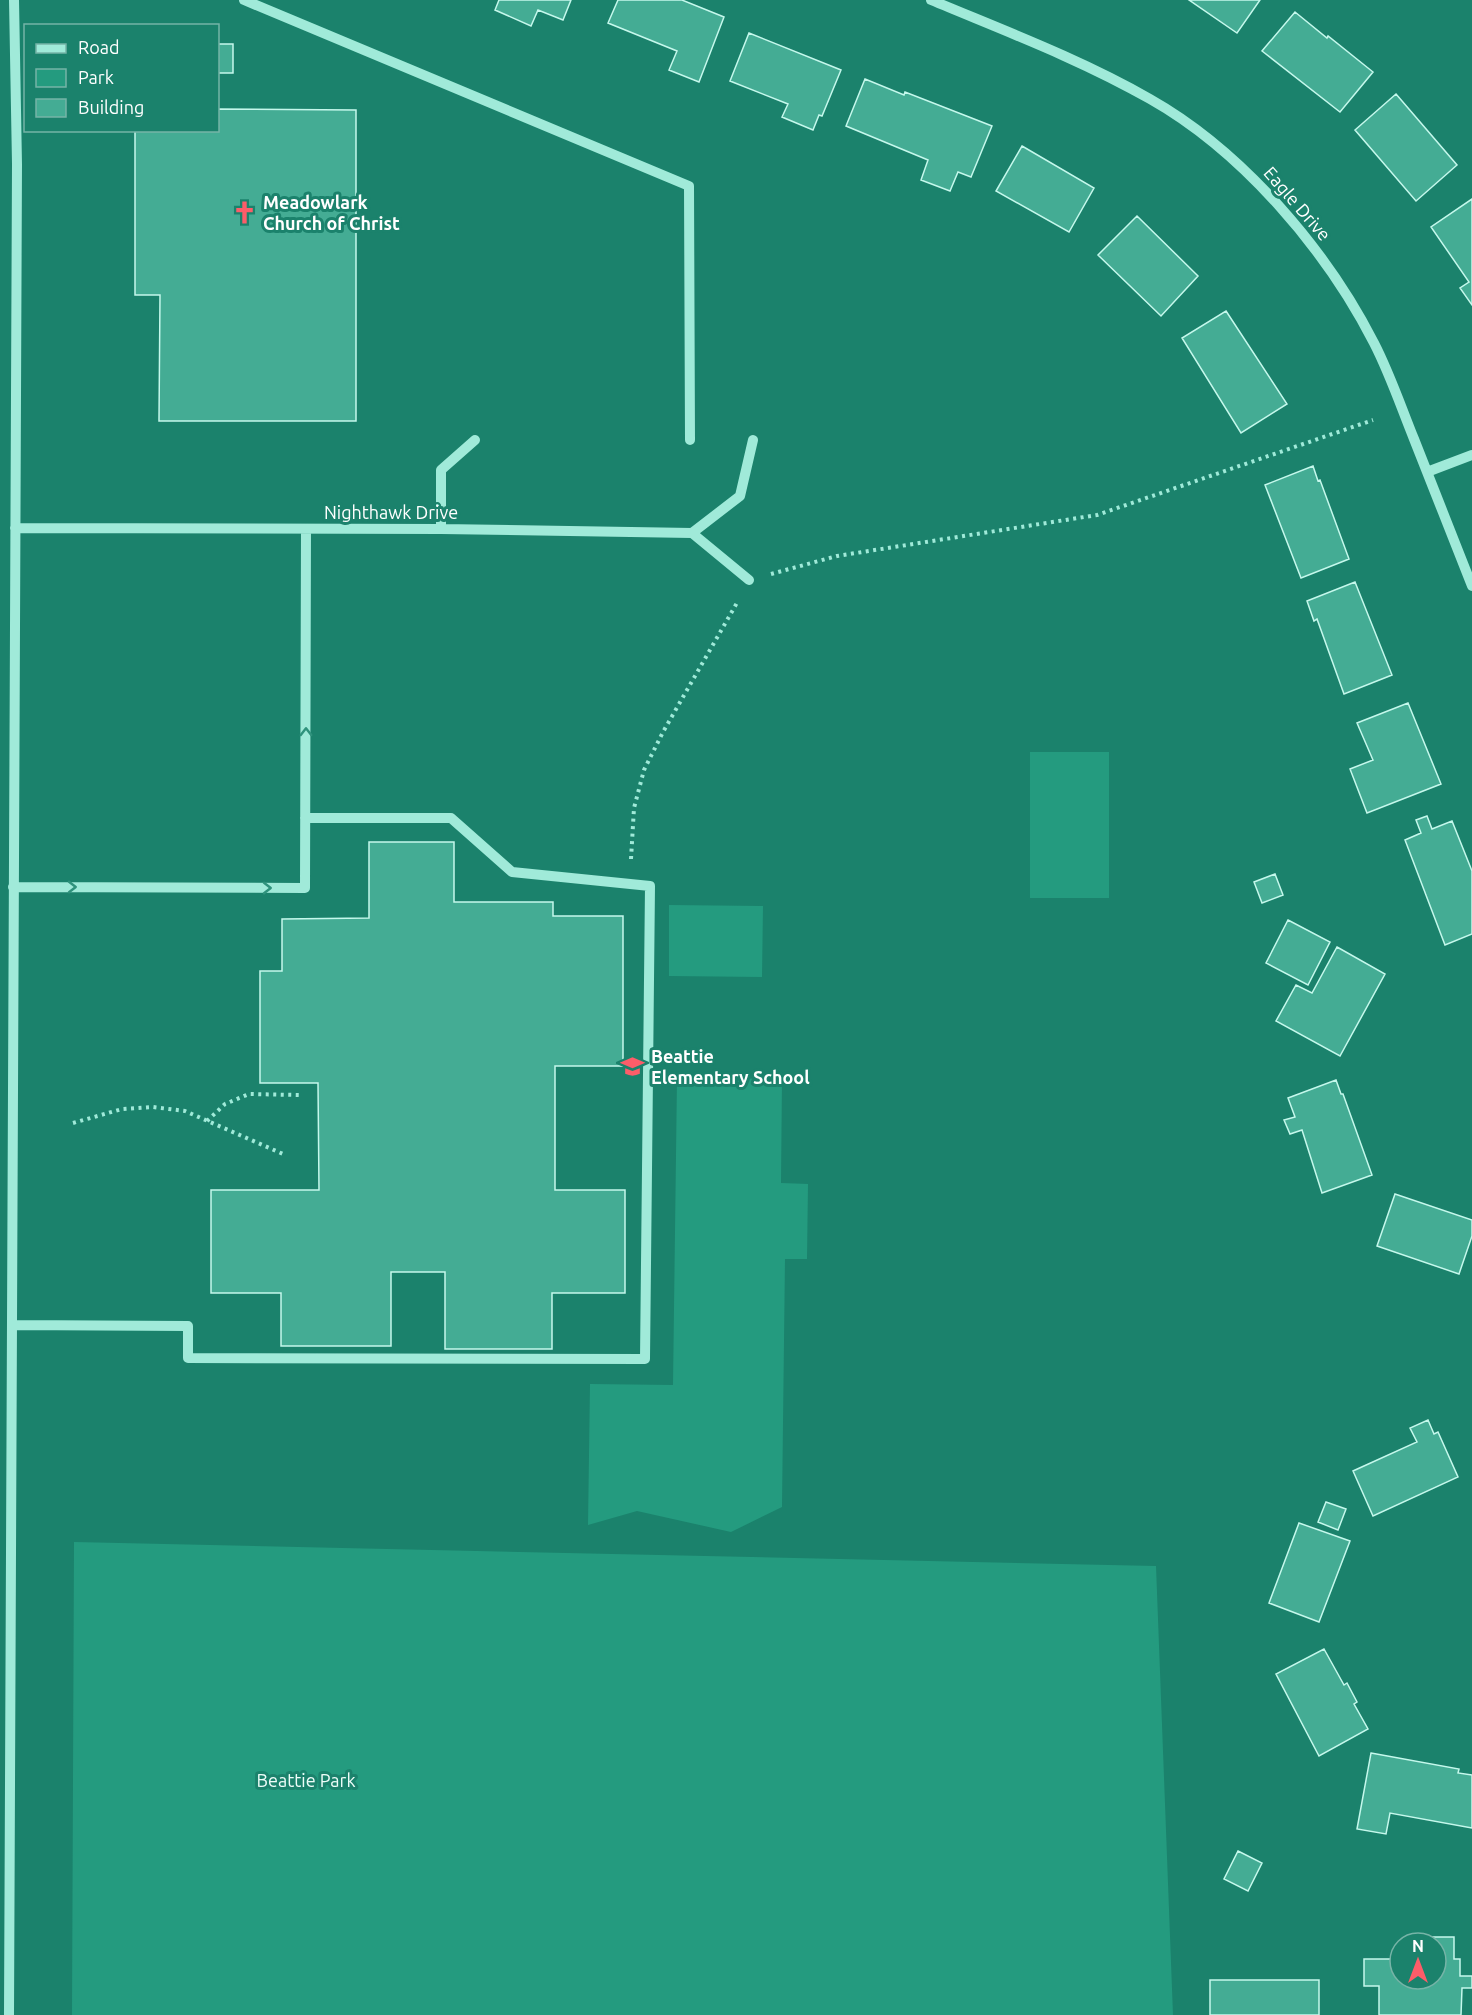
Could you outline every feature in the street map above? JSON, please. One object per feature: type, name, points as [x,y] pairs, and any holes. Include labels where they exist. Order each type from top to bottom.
[{"type":"street","points":[[9,2015],[16,164],[14,0]]},
{"type":"street","points":[[244,0],[689,186],[690,440]]},
{"type":"street","name":"Eagle Drive","points":[[931,0],[1097,70],[1152,100],[1204,136],[1251,176],[1308,238],[1344,289],[1374,343],[1472,586]]},
{"type":"street","points":[[441,529],[441,470],[475,440]]},
{"type":"street","points":[[749,580],[692,533],[740,496],[753,440]]},
{"type":"street","points":[[1427,472],[1472,455]]},
{"type":"street","name":"Nighthawk Drive","points":[[15,528],[441,529],[692,533]]},
{"type":"street","points":[[13,887],[305,888],[306,529]]},
{"type":"street","points":[[12,1325],[188,1326],[188,1358],[645,1359],[650,886],[512,872],[451,818],[305,818]]},
{"type":"path","points":[[630,885],[634,808],[644,770],[749,580],[837,556],[1097,515],[1373,420]]},
{"type":"path","points":[[207,1121],[225,1104],[249,1095],[299,1095]]},
{"type":"path","points":[[73,1123],[122,1109],[153,1107],[185,1111],[283,1154]]},
{"type":"green space","points":[[1030,752],[1109,752],[1109,898],[1030,898]]},
{"type":"green space","points":[[669,905],[763,906],[762,977],[669,976]]},
{"type":"green space","points":[[677,1078],[782,1079],[781,1183],[808,1184],[807,1259],[785,1259],[782,1507],[731,1532],[637,1511],[588,1525],[590,1384],[673,1385]]},
{"type":"green space","name":"Beattie Park","points":[[74,1542],[1156,1566],[1173,2015],[72,2015]]},
{"type":"building","points":[[499,0],[571,0],[563,20],[538,10],[531,26],[495,10]]},
{"type":"building","points":[[618,0],[682,0],[724,17],[699,82],[669,70],[677,51],[608,23]]},
{"type":"building","points":[[1189,0],[1260,0],[1237,33]]},
{"type":"building","points":[[1295,12],[1373,72],[1340,112],[1262,51]]},
{"type":"building","points":[[749,33],[841,70],[822,116],[819,115],[813,130],[782,117],[788,104],[730,81]]},
{"type":"building","points":[[219,44],[233,44],[233,73],[219,73]]},
{"type":"building","points":[[865,79],[992,126],[971,177],[958,172],[950,191],[921,180],[928,160],[846,126]]},
{"type":"building","points":[[1396,94],[1457,165],[1416,201],[1355,130]]},
{"type":"building","name":"Meadowlark Church of Christ","points":[[219,109],[356,110],[356,421],[159,421],[160,295],[135,295],[135,132],[219,132]]},
{"type":"building","points":[[1022,146],[1094,188],[1069,232],[996,191]]},
{"type":"building","points":[[1472,199],[1472,305],[1460,288],[1469,282],[1431,227]]},
{"type":"building","points":[[1137,216],[1198,276],[1161,316],[1098,255]]},
{"type":"building","points":[[1226,311],[1287,404],[1241,433],[1182,338]]},
{"type":"building","points":[[1313,466],[1349,559],[1301,578],[1265,485]]},
{"type":"building","points":[[1355,582],[1392,675],[1344,694],[1317,619],[1314,621],[1307,601]]},
{"type":"building","points":[[1408,703],[1441,784],[1367,813],[1350,769],[1373,760],[1357,723]]},
{"type":"building","points":[[1427,816],[1432,829],[1452,821],[1472,871],[1472,934],[1445,945],[1405,840],[1421,833],[1416,820]]},
{"type":"building","points":[[369,842],[454,842],[454,902],[553,902],[553,916],[623,916],[623,1066],[555,1066],[555,1190],[625,1190],[625,1293],[552,1293],[552,1349],[445,1349],[445,1272],[391,1272],[391,1346],[281,1346],[281,1293],[211,1293],[211,1190],[319,1190],[318,1083],[260,1083],[260,971],[282,971],[282,919],[369,918]]},
{"type":"building","points":[[1275,874],[1283,895],[1262,903],[1254,882]]},
{"type":"building","points":[[1288,920],[1330,942],[1308,985],[1266,963]]},
{"type":"building","points":[[1337,947],[1385,974],[1340,1056],[1276,1021],[1296,985],[1312,993]]},
{"type":"building","points":[[1336,1080],[1372,1175],[1322,1193],[1302,1130],[1290,1134],[1284,1120],[1295,1117],[1288,1098]]},
{"type":"building","points":[[1395,1194],[1472,1220],[1472,1236],[1459,1274],[1377,1246]]},
{"type":"building","points":[[1428,1420],[1434,1434],[1438,1432],[1458,1477],[1373,1516],[1353,1471],[1417,1442],[1410,1428]]},
{"type":"building","points":[[1326,1502],[1346,1509],[1338,1530],[1318,1522]]},
{"type":"building","points":[[1299,1523],[1350,1541],[1319,1622],[1269,1603]]},
{"type":"building","points":[[1324,1649],[1344,1685],[1347,1683],[1357,1702],[1354,1704],[1368,1729],[1319,1756],[1276,1674]]},
{"type":"building","points":[[1371,1753],[1459,1769],[1458,1773],[1472,1775],[1472,1828],[1390,1813],[1386,1834],[1357,1829]]},
{"type":"building","points":[[1238,1851],[1262,1863],[1248,1891],[1224,1879]]},
{"type":"building","points":[[1448,1937],[1454,1937],[1454,1959],[1460,1959],[1460,1976],[1472,1976],[1472,1988],[1462,1988],[1461,2015],[1379,2015],[1379,1986],[1364,1986],[1364,1959],[1388,1959],[1388,1991],[1448,1991]]},
{"type":"building","points":[[1210,1980],[1319,1980],[1319,2015],[1210,2015]]},
{"type":"place","name":"Meadowlark Church of Christ","points":[[245,213]]},
{"type":"place","name":"Beattie Elementary School","points":[[633,1067]]}]
